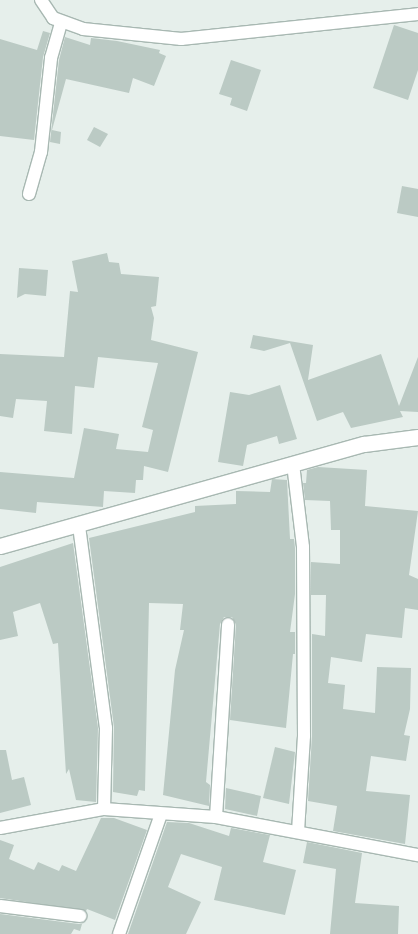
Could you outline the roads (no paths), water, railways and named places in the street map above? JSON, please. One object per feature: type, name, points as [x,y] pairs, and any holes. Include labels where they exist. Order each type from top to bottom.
[{"type":"main road","points":[[0,546],[79,526],[364,444],[418,437]]},
{"type":"street","points":[[42,0],[53,18],[61,23],[83,29],[181,39],[418,14]]},
{"type":"street","points":[[29,194],[42,152],[52,58],[61,23]]},
{"type":"street","points":[[293,464],[303,547],[304,736],[298,831]]},
{"type":"street","points":[[79,526],[106,728],[104,809]]},
{"type":"street","points":[[216,817],[228,624]]},
{"type":"street","points":[[0,828],[104,809],[216,817],[418,855]]},
{"type":"street","points":[[119,934],[160,814]]},
{"type":"street","points":[[0,906],[80,916]]}]
